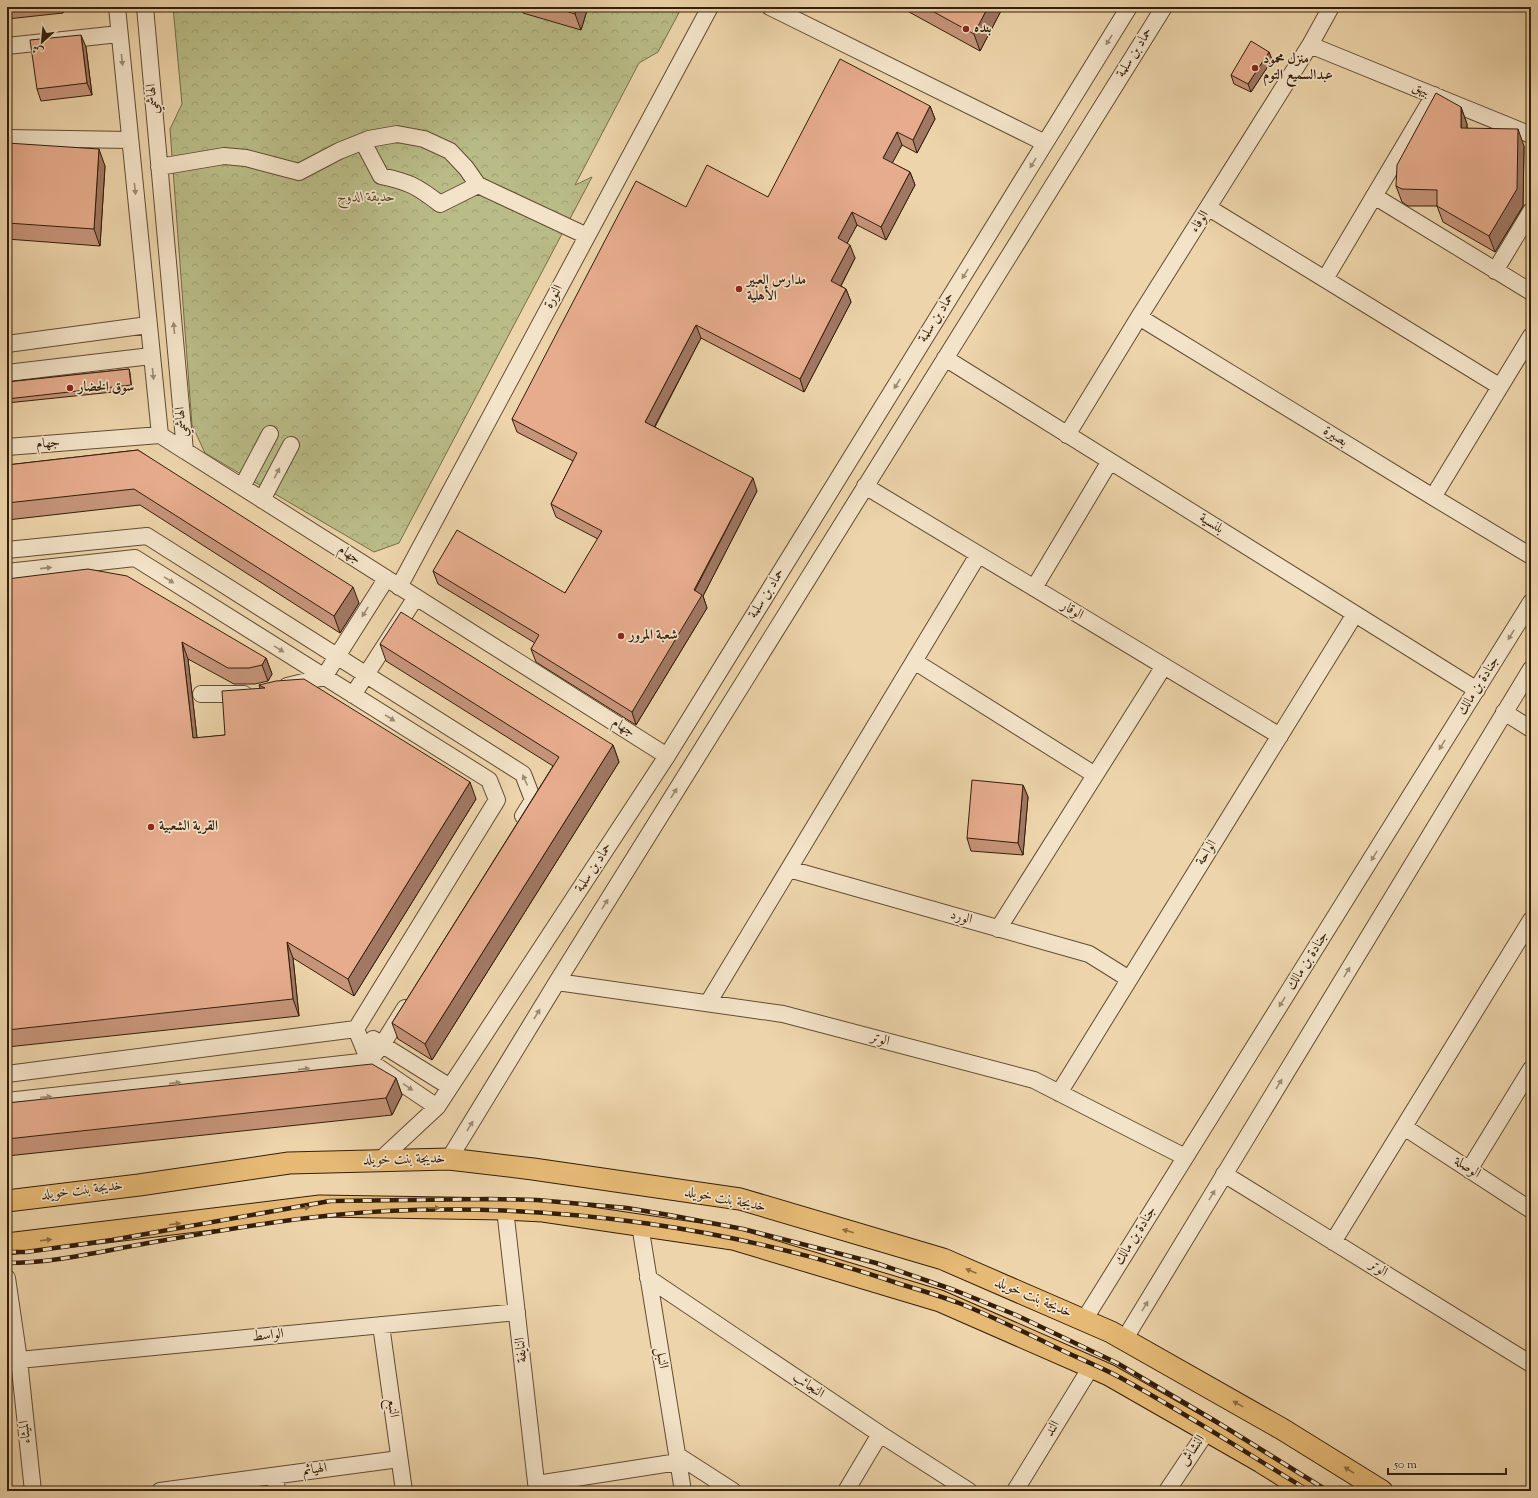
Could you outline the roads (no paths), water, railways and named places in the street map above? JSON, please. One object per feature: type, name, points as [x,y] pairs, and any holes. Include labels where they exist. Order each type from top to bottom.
[{"type":"main road","name":"خديجة بنت خويلد","points":[[7,1201],[139,1185],[289,1163],[450,1159],[533,1169],[740,1200],[943,1259],[1084,1320],[1124,1340],[1282,1429],[1382,1491]]},
{"type":"main road","points":[[7,1244],[320,1206],[543,1211],[733,1239],[940,1301],[1091,1367],[1109,1375],[1207,1431],[1307,1491]]},
{"type":"street","name":"الهاشمي","points":[[116,7],[148,325],[163,437],[184,451],[145,7]]},
{"type":"street","name":"النورة","points":[[399,587],[710,7]]},
{"type":"street","points":[[770,7],[1045,143]]},
{"type":"street","name":"حماد بن سلمة","points":[[379,1161],[437,1107],[667,756],[1129,7]]},
{"type":"street","name":"حماد بن سلمة","points":[[450,1159],[557,982],[1164,7]]},
{"type":"street","name":"الوفاء","points":[[1067,435],[1139,317],[1209,208],[1310,45],[1331,7]]},
{"type":"street","points":[[7,46],[119,34]]},
{"type":"street","name":"بيهق","points":[[1310,45],[1531,135]]},
{"type":"street","points":[[1325,279],[1434,95]]},
{"type":"street","points":[[159,167],[224,156],[246,158],[299,172],[339,151],[363,142],[397,134],[424,139],[450,151],[466,168],[478,185],[587,236]]},
{"type":"street","points":[[7,138],[130,140]]},
{"type":"street","points":[[363,142],[381,176],[403,180],[421,189],[440,204],[478,185]]},
{"type":"street","points":[[1374,196],[1531,292]]},
{"type":"street","points":[[1209,208],[1500,386]]},
{"type":"street","points":[[1495,270],[1531,211]]},
{"type":"street","name":"بصيرة","points":[[1139,317],[1433,498],[1531,556]]},
{"type":"street","points":[[7,344],[148,325]]},
{"type":"street","points":[[1433,498],[1531,336]]},
{"type":"street","points":[[7,373],[152,356]]},
{"type":"street","name":"بلنسية","points":[[945,358],[1477,690]]},
{"type":"street","points":[[242,487],[270,434]]},
{"type":"street","name":"جهام","points":[[7,447],[163,437],[667,756]]},
{"type":"street","points":[[262,500],[291,445]]},
{"type":"street","points":[[1034,588],[1110,461]]},
{"type":"street","name":"الوقار","points":[[865,486],[1280,736]]},
{"type":"street","points":[[7,550],[147,536],[523,774],[533,800],[516,827]]},
{"type":"street","points":[[708,1003],[978,554]]},
{"type":"street","points":[[7,572],[136,558],[489,780],[497,800],[356,1029]]},
{"type":"street","points":[[202,694],[263,692],[324,677],[386,579]]},
{"type":"street","points":[[353,695],[416,597]]},
{"type":"street","name":"جنادة بن مالك","points":[[1084,1320],[1531,602]]},
{"type":"street","name":"الواحة","points":[[1059,1093],[1355,614]]},
{"type":"street","points":[[914,661],[1095,775]]},
{"type":"street","points":[[998,929],[1164,666]]},
{"type":"street","points":[[1124,1340],[1531,669]]},
{"type":"street","points":[[1504,712],[1531,729]]},
{"type":"street","name":"الورد","points":[[789,869],[1089,954],[1129,979]]},
{"type":"street","points":[[1333,1242],[1531,920]]},
{"type":"street","name":"الوتر","points":[[557,982],[783,1014],[1034,1080],[1185,1157]]},
{"type":"street","points":[[7,1101],[369,1061],[382,1045],[412,997]]},
{"type":"street","points":[[356,1029],[369,1061],[437,1107]]},
{"type":"street","points":[[7,1074],[356,1029],[450,1086]]},
{"type":"street","points":[[1469,1170],[1531,1069]]},
{"type":"street","name":"الوصلة","points":[[1404,1127],[1531,1210]]},
{"type":"street","name":"الوتر","points":[[1224,1174],[1531,1364]]},
{"type":"street","name":"النايفة","points":[[505,1209],[537,1487]]},
{"type":"street","name":"النبل","points":[[640,1225],[683,1491]]},
{"type":"street","name":"الميثاء","points":[[7,1278],[19,1360],[33,1491]]},
{"type":"street","name":"النجائب","points":[[648,1278],[880,1434],[969,1491]]},
{"type":"street","name":"الواسط","points":[[19,1360],[517,1312]]},
{"type":"street","name":"النبع","points":[[381,1325],[404,1491]]},
{"type":"street","name":"الند","points":[[1015,1491],[1091,1367]]},
{"type":"street","name":"النشاش","points":[[1167,1491],[1207,1431]]},
{"type":"street","points":[[846,1491],[880,1434]]},
{"type":"street","name":"الهياثم","points":[[160,1491],[276,1483],[399,1459]]},
{"type":"street","points":[[537,1487],[678,1459],[733,1491]]},
{"type":"railway","points":[[7,1252],[26,1252],[112,1240],[330,1201],[491,1199],[537,1200],[627,1208],[669,1215],[743,1229],[876,1263],[954,1290],[1016,1315],[1117,1363],[1212,1419],[1328,1491]]},
{"type":"railway","points":[[7,1263],[24,1263],[92,1254],[265,1224],[326,1216],[387,1211],[518,1211],[583,1216],[711,1234],[838,1264],[937,1295],[971,1308],[1121,1378],[1192,1419],[1309,1491]]},
{"type":"place","name":"بنده","points":[[966,29]]},
{"type":"place","name":"منزل محمود عبدالسميع التوم","points":[[1255,68]]},
{"type":"place","name":"مدارس العبير الأهلية","points":[[739,289]]},
{"type":"place","name":"سوق الخضار","points":[[70,388]]},
{"type":"place","name":"شعبة المرور","points":[[621,636]]},
{"type":"place","name":"القرية الشعبية","points":[[151,827]]},
{"type":"park label","name":"حديقة الدوح","points":[[366,198]]}]
